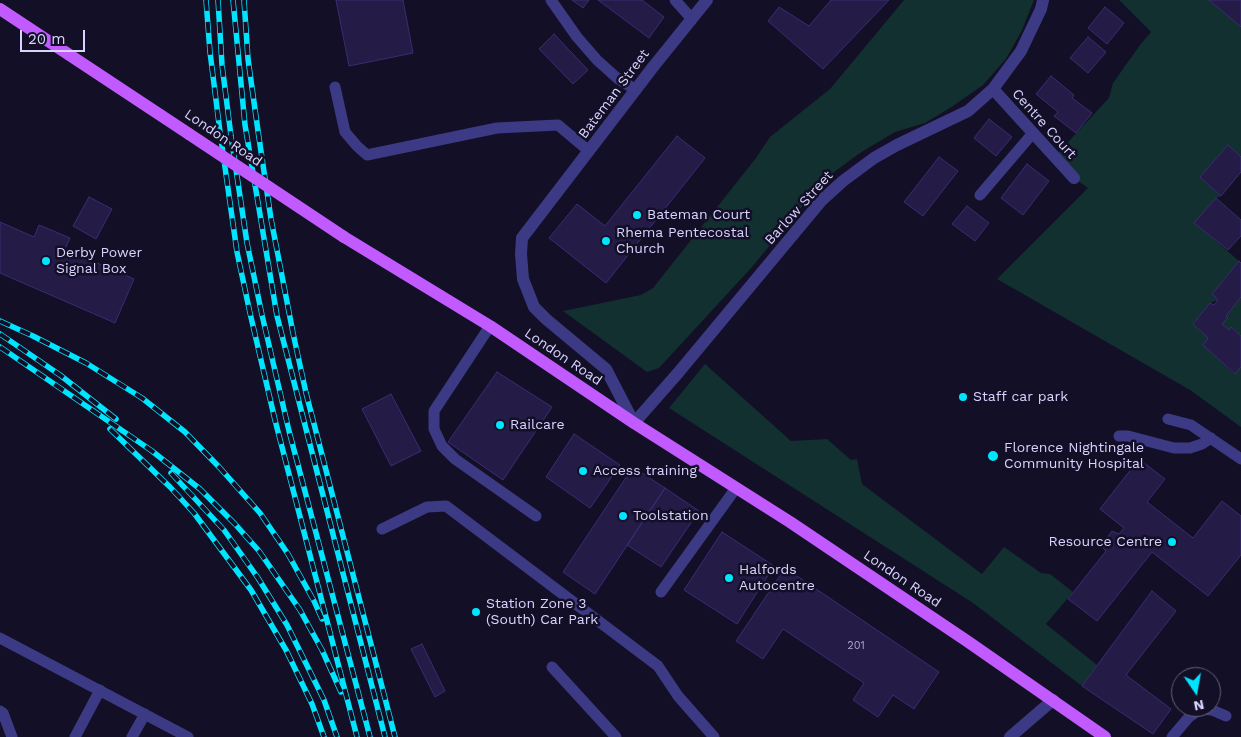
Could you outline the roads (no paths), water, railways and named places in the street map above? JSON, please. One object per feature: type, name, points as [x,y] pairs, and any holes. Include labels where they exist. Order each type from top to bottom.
[{"type":"main road","name":"London Road","points":[[0,9],[344,237],[537,356],[634,423],[736,488],[1054,700],[1106,737]]},
{"type":"street","name":"Bateman Street","points":[[634,423],[606,369],[534,307],[527,293],[522,273],[522,238],[707,0]]},
{"type":"street","name":"Barlow Street","points":[[634,423],[822,200],[843,181],[874,158],[968,111],[993,89],[1021,51],[1041,9],[1043,0]]},
{"type":"street","name":"Centre Court","points":[[993,89],[1074,178]]},
{"type":"street","points":[[1010,737],[1054,700]]},
{"type":"lane","points":[[551,0],[577,37],[597,60],[617,78],[636,90]]},
{"type":"lane","points":[[675,0],[692,19]]},
{"type":"lane","points":[[335,87],[346,132],[367,155],[497,128],[558,124],[589,151]]},
{"type":"lane","points":[[980,195],[1032,133]]},
{"type":"lane","points":[[490,326],[434,411],[434,429],[442,446],[455,459],[536,516]]},
{"type":"lane","points":[[1168,419],[1191,425],[1241,459]]},
{"type":"lane","points":[[1119,436],[1128,436],[1174,448],[1190,448],[1202,444],[1211,438]]},
{"type":"lane","points":[[661,592],[736,488]]},
{"type":"lane","points":[[382,529],[427,507],[446,506],[658,666],[678,696],[714,737]]},
{"type":"lane","points":[[0,638],[188,737]]},
{"type":"lane","points":[[552,667],[616,737]]},
{"type":"lane","points":[[75,737],[100,690]]},
{"type":"lane","points":[[1172,737],[1189,717],[1200,709],[1212,710],[1226,716]]},
{"type":"lane","points":[[0,711],[3,713],[12,737]]},
{"type":"lane","points":[[132,737],[145,714]]},
{"type":"railway","points":[[206,0],[210,52],[237,252],[275,420],[357,737]]},
{"type":"railway","points":[[218,0],[222,65],[247,243],[289,431],[370,737]]},
{"type":"railway","points":[[233,0],[245,125],[277,316],[385,737]]},
{"type":"railway","points":[[244,0],[248,59],[258,131],[271,219],[293,333],[306,393],[395,737]]},
{"type":"railway","points":[[0,321],[86,363],[142,398],[185,432],[260,513],[288,554],[322,619]]},
{"type":"railway","points":[[0,334],[60,375],[116,419]]},
{"type":"railway","points":[[0,347],[152,451],[200,489],[235,524],[259,551],[300,610],[322,650],[341,692]]},
{"type":"railway","points":[[110,429],[194,513],[251,590],[286,650],[312,704],[324,737]]},
{"type":"railway","points":[[171,473],[224,530],[258,578],[287,625],[324,700],[337,737]]},
{"type":"place","name":"Bateman Court","points":[[637,215]]},
{"type":"place","name":"Rhema Pentecostal Church","points":[[606,241]]},
{"type":"place","name":"Derby Power Signal Box","points":[[46,261]]},
{"type":"place","name":"Staff car park","points":[[963,397]]},
{"type":"place","name":"Railcare","points":[[500,425]]},
{"type":"place","name":"Florence Nightingale Community Hospital","points":[[993,456]]},
{"type":"place","name":"Access training","points":[[583,471]]},
{"type":"place","name":"Toolstation","points":[[623,516]]},
{"type":"place","name":"Resource Centre","points":[[1172,542]]},
{"type":"place","name":"Halfords Autocentre","points":[[729,578]]},
{"type":"place","name":"Station Zone 3 (South) Car Park","points":[[476,612]]}]
